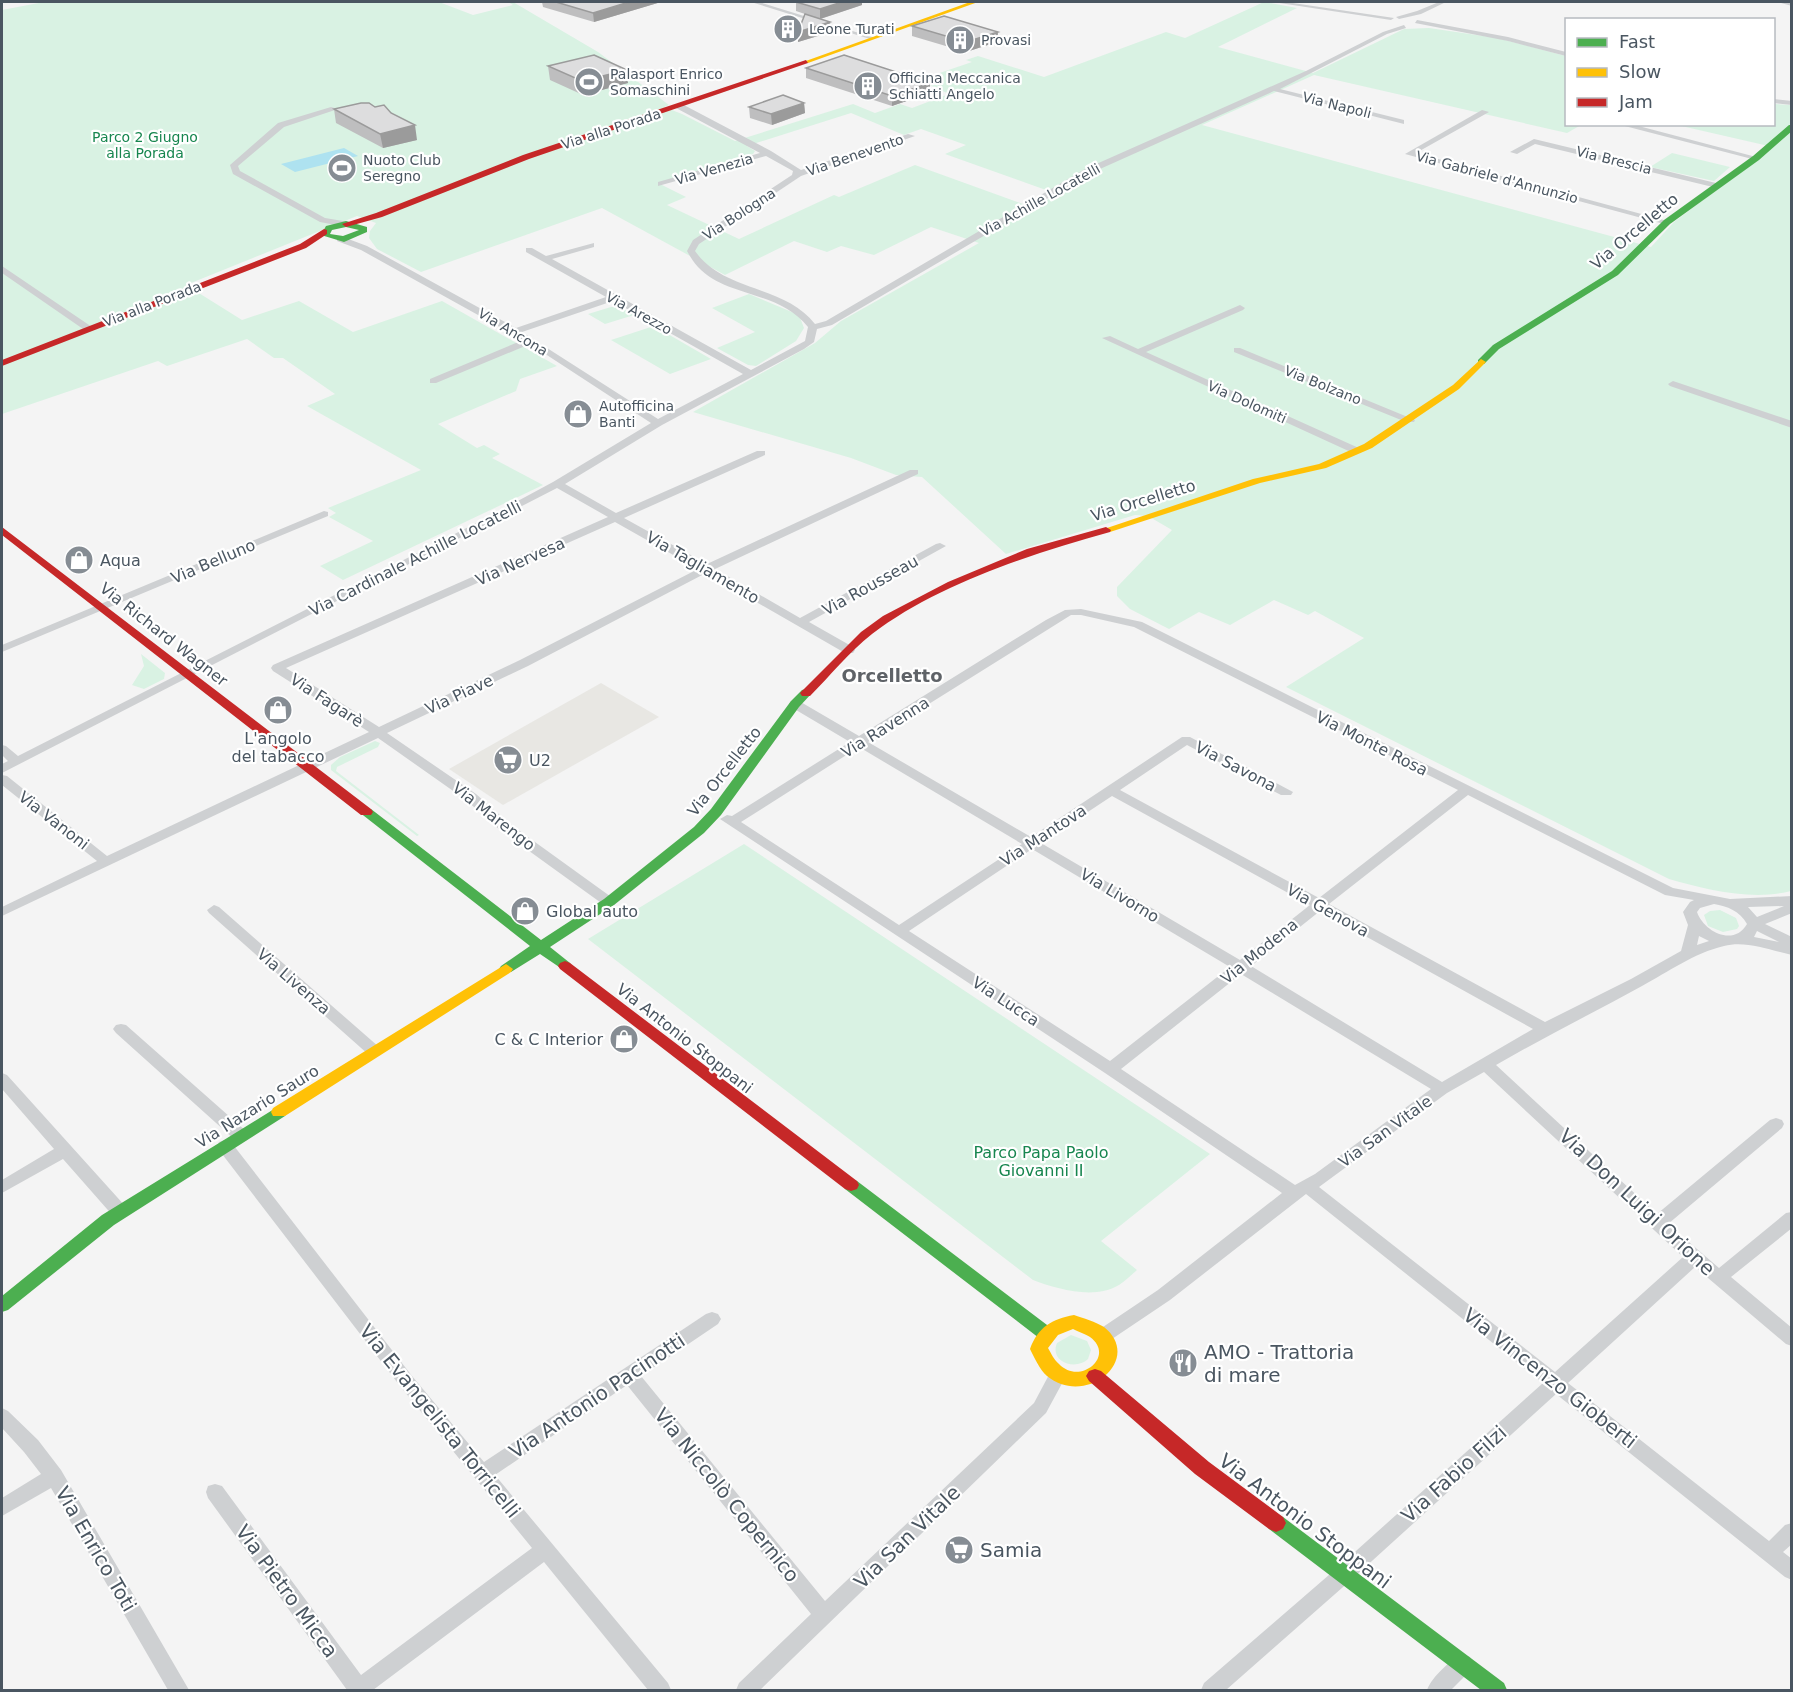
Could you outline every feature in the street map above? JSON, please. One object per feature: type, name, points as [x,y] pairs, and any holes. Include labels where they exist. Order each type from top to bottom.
[{"type":"street","points":[[754,2],[872,38]]},
{"type":"street","name":"Via alla Porada","points":[[2,363],[303,246],[346,224],[379,215],[526,157],[677,107],[975,2]]},
{"type":"street","points":[[1276,2],[1364,16],[1404,27]]},
{"type":"street","points":[[1384,33],[1404,27],[1443,2]]},
{"type":"street","points":[[1783,2],[1791,4]]},
{"type":"street","points":[[1384,33],[1389,22],[1400,17],[1443,28],[1508,39],[1565,54]]},
{"type":"street","name":"Via Achille Locatelli","points":[[813,327],[829,323],[1088,171],[1273,89],[1384,33]]},
{"type":"street","name":"Via Napoli","points":[[1273,89],[1401,122]]},
{"type":"street","points":[[1775,101],[1791,103]]},
{"type":"street","points":[[677,107],[768,153],[793,167],[798,174]]},
{"type":"street","points":[[287,123],[334,109]]},
{"type":"street","points":[[287,123],[302,115],[303,112]]},
{"type":"street","name":"Via Gabriele d'Annunzio","points":[[1485,112],[1409,154],[1667,222]]},
{"type":"street","name":"Via Ancona","points":[[287,123],[267,136],[234,165],[236,172],[329,232],[364,248],[515,331],[658,423]]},
{"type":"street","points":[[1628,126],[1756,158]]},
{"type":"street","name":"Via Orcelletto","points":[[540,947],[609,902],[666,859],[716,812],[795,704],[849,650],[879,624],[910,604],[992,566],[1052,544],[1146,519],[1257,481],[1322,465],[1357,451],[1410,420],[1456,387],[1496,347],[1615,273],[1667,222],[1756,158],[1791,127]]},
{"type":"street","name":"Via Benevento","points":[[798,174],[911,136]]},
{"type":"street","name":"Via Brescia","points":[[1514,152],[1534,141],[1717,186]]},
{"type":"street","name":"Via Venezia","points":[[661,184],[768,153]]},
{"type":"street","name":"Via Bologna","points":[[798,174],[696,242],[691,250],[708,271],[794,308],[803,313],[813,327]]},
{"type":"street","name":"Via alla Porada","points":[[363,232],[379,215]]},
{"type":"street","points":[[346,224],[359,226],[363,232],[364,248]]},
{"type":"street","points":[[329,232],[363,232]]},
{"type":"street","points":[[544,259],[591,245]]},
{"type":"street","name":"Via Arezzo","points":[[529,250],[751,374]]},
{"type":"street","points":[[2,269],[89,329]]},
{"type":"street","points":[[515,331],[612,298]]},
{"type":"street","points":[[1138,352],[1240,308]]},
{"type":"street","name":"Via Cardinale Achille Locatelli","points":[[2,769],[361,587],[557,484],[658,423],[809,342],[813,327]]},
{"type":"street","name":"Via Dolomiti","points":[[1107,338],[1357,451]]},
{"type":"street","points":[[433,381],[530,341]]},
{"type":"street","name":"Via Bolzano","points":[[1237,350],[1410,420]]},
{"type":"street","points":[[1673,384],[1791,425]]},
{"type":"street","name":"Via Nervesa","points":[[277,668],[618,519],[761,453]]},
{"type":"street","name":"Via Piave","points":[[2,912],[524,663],[708,568],[914,472]]},
{"type":"street","name":"Via Tagliamento","points":[[557,484],[849,650]]},
{"type":"street","name":"Via Belluno","points":[[2,649],[324,514]]},
{"type":"street","name":"Via Richard Wagner","points":[[3,532],[307,765]]},
{"type":"street","name":"Via Rousseau","points":[[799,623],[940,546]]},
{"type":"street","name":"Via Ravenna","points":[[732,822],[1069,612]]},
{"type":"street","name":"Via Monte Rosa","points":[[1069,612],[1098,614],[1138,624],[1670,892],[1713,899]]},
{"type":"street","name":"Via Fagarè","points":[[277,668],[377,732]]},
{"type":"street","name":"Via Livorno","points":[[795,704],[1031,842],[1442,1089]]},
{"type":"street","name":"Via Marengo","points":[[377,732],[471,797],[505,827],[609,902]]},
{"type":"street","name":"Via Mantova","points":[[900,931],[1186,740]]},
{"type":"street","name":"Via Savona","points":[[1186,740],[1286,792]]},
{"type":"street","points":[[2,749],[16,761]]},
{"type":"street","name":"Via Antonio Stoppani","points":[[307,765],[540,947],[1045,1333]]},
{"type":"street","name":"Via Vanoni","points":[[2,779],[106,862]]},
{"type":"street","name":"Via Genova","points":[[1111,790],[1545,1029]]},
{"type":"street","name":"Via Modena","points":[[1110,1069],[1241,967],[1317,904],[1466,790]]},
{"type":"street","name":"Via Lucca","points":[[716,812],[1110,1069],[1301,1190]]},
{"type":"street","name":"Via Monte Rosa","points":[[1670,892],[1693,922]]},
{"type":"street","points":[[1687,954],[1693,922],[1690,912],[1695,905],[1713,899],[1745,911],[1754,924],[1791,943]]},
{"type":"street","points":[[1728,903],[1789,903]]},
{"type":"street","points":[[1741,939],[1751,933],[1754,924],[1789,903]]},
{"type":"street","name":"Via Livenza","points":[[214,910],[374,1051]]},
{"type":"street","points":[[1693,922],[1702,931],[1725,940],[1741,939],[1791,950]]},
{"type":"street","name":"Via San Vitale","points":[[1103,1336],[1164,1295],[1301,1190],[1442,1089],[1545,1029],[1636,983],[1687,954],[1725,940]]},
{"type":"street","name":"Via Nazario Sauro","points":[[2,1305],[120,1212],[540,947]]},
{"type":"street","name":"Via Evangelista Torricelli","points":[[121,1029],[233,1141],[406,1381],[661,1690]]},
{"type":"street","name":"Via Don Luigi Orione","points":[[1485,1064],[1672,1238],[1696,1256],[1791,1339]]},
{"type":"street","points":[[2,1079],[120,1212]]},
{"type":"street","points":[[1657,1223],[1776,1124]]},
{"type":"street","points":[[2,1188],[64,1150]]},
{"type":"street","name":"Via Vincenzo Gioberti","points":[[1301,1190],[1556,1382],[1791,1571]]},
{"type":"street","points":[[1719,1277],[1791,1218]]},
{"type":"street","name":"Via Fabio Filzi","points":[[1211,1690],[1344,1574],[1696,1256]]},
{"type":"street","name":"Via Antonio Pacinotti","points":[[481,1474],[712,1319]]},
{"type":"street","points":[[1063,1323],[1074,1323],[1095,1329],[1103,1336],[1107,1344],[1109,1360],[1095,1376],[1072,1380],[1057,1376],[1045,1367],[1041,1358],[1039,1349],[1045,1333],[1063,1323]]},
{"type":"street","name":"Via Niccolò Copernico","points":[[629,1374],[825,1616]]},
{"type":"street","name":"Via San Vitale","points":[[746,1690],[1040,1408],[1057,1376]]},
{"type":"street","name":"Via Antonio Stoppani","points":[[1095,1376],[1202,1468],[1497,1690]]},
{"type":"street","name":"Via Enrico Toti","points":[[2,1416],[37,1453],[54,1476],[179,1690]]},
{"type":"street","points":[[2,1508],[54,1476]]},
{"type":"street","name":"Via Pietro Micca","points":[[214,1492],[359,1690]]},
{"type":"street","points":[[1769,1553],[1791,1531]]},
{"type":"street","points":[[359,1690],[544,1551]]},
{"type":"street","points":[[1437,1690],[1463,1665]]},
{"type":"shaded area","points":[[601,683],[659,717],[503,805],[449,769]]},
{"type":"green space","name":"Parco 2 Giugno alla Porada","points":[[44,2],[439,2],[473,15],[513,5],[508,2],[513,2],[598,52],[669,105],[664,107],[735,141],[853,104],[875,113],[900,104],[912,108],[949,94],[919,80],[972,62],[966,60],[978,56],[1044,77],[1166,32],[1185,38],[1264,2],[1297,8],[1218,47],[1313,73],[1404,29],[1429,28],[1497,38],[1565,56],[1565,126],[1579,126],[1567,133],[1314,75],[1202,125],[1651,247],[1674,222],[1773,147],[1681,126],[1775,126],[1775,104],[1791,105],[1791,891],[1761,895],[1730,893],[1669,879],[1286,687],[1364,638],[1315,611],[1308,615],[1274,600],[1230,625],[1199,612],[1169,629],[1130,609],[1117,596],[1117,587],[1172,530],[1148,516],[1135,515],[1006,554],[922,477],[896,475],[851,458],[693,412],[815,343],[841,321],[979,243],[931,227],[874,255],[841,246],[827,252],[794,241],[725,275],[602,208],[421,272],[377,249],[369,238],[370,231],[376,223],[357,216],[186,285],[242,320],[299,301],[353,332],[442,301],[557,366],[520,379],[516,391],[438,424],[477,448],[484,445],[500,454],[492,458],[543,485],[343,580],[320,566],[373,541],[329,517],[336,513],[328,508],[421,470],[307,406],[335,394],[283,358],[274,358],[247,339],[167,366],[158,361],[2,414],[2,10]],"holes":[[[851,113],[904,135],[921,129],[966,145],[945,154],[1057,194],[1034,208],[915,165],[839,197],[834,195],[739,239],[667,205],[686,197],[658,183],[753,154],[755,151],[747,146]]]},
{"type":"green space","points":[[1672,153],[1730,167],[1714,181],[1650,167]]},
{"type":"green space","points":[[749,294],[799,315],[804,328],[796,341],[756,366],[748,365],[717,348],[755,332],[712,308]]},
{"type":"green space","points":[[611,307],[620,307],[634,315],[605,324],[588,314]]},
{"type":"green space","points":[[654,326],[711,359],[670,374],[611,340]]},
{"type":"green space","points":[[141,654],[165,673],[164,679],[144,689],[132,685],[144,666]]},
{"type":"green space","points":[[375,741],[380,743],[378,747],[337,767],[336,771],[419,835],[417,836],[331,770],[331,765],[340,757]]},
{"type":"green space","name":"Parco Papa Paolo Giovanni II","points":[[744,844],[1210,1154],[1101,1241],[1137,1270],[1119,1285],[1098,1292],[1053,1287],[1033,1280],[588,939]]},
{"type":"green space","points":[[1720,910],[1736,918],[1739,926],[1737,929],[1723,932],[1708,926],[1704,915],[1710,911]]},
{"type":"green space","points":[[1071,1335],[1087,1341],[1091,1350],[1088,1359],[1083,1363],[1065,1363],[1057,1355],[1057,1343]]},
{"type":"water","points":[[344,148],[358,156],[295,172],[281,164]]},
{"type":"building","points":[[556,2],[629,2],[593,13]]},
{"type":"building","points":[[796,2],[842,2],[820,9]]},
{"type":"building","points":[[805,14],[830,22],[798,32]]},
{"type":"building","points":[[944,16],[998,32],[966,42],[912,26]]},
{"type":"building","points":[[594,55],[627,70],[582,81],[548,66]]},
{"type":"building","points":[[844,55],[930,83],[892,96],[806,68]]},
{"type":"building","points":[[783,95],[804,103],[771,114],[749,107]]},
{"type":"building","points":[[369,103],[375,107],[384,105],[391,113],[415,125],[380,134],[334,109]]},
{"type":"traffic: fast","points":[[1481,362],[1496,347],[1615,273],[1667,222],[1756,158],[1792,127]]},
{"type":"traffic: fast","points":[[346,224],[364,229],[363,232],[344,239],[325,235],[329,228],[346,224]]},
{"type":"traffic: fast","points":[[506,969],[609,902],[699,830],[716,812],[795,704],[806,693]]},
{"type":"traffic: fast","points":[[366,812],[565,966]]},
{"type":"traffic: fast","points":[[2,1305],[108,1220],[279,1112]]},
{"type":"traffic: fast","points":[[851,1185],[1045,1333]]},
{"type":"traffic: fast","points":[[1276,1523],[1497,1690]]},
{"type":"traffic: slow","points":[[806,62],[975,2]]},
{"type":"traffic: slow","points":[[1106,530],[1257,481],[1322,466],[1368,446],[1456,387],[1481,362]]},
{"type":"traffic: slow","points":[[279,1112],[506,969]]},
{"type":"traffic: slow","points":[[1074,1322],[1098,1333],[1108,1346],[1108,1360],[1099,1372],[1086,1379],[1069,1380],[1053,1370],[1039,1349],[1048,1333],[1062,1325],[1074,1322]]},
{"type":"traffic: jam","points":[[346,224],[379,215],[526,157],[806,62]]},
{"type":"traffic: jam","points":[[2,363],[303,246],[324,232]]},
{"type":"traffic: jam","points":[[2,530],[366,812]]},
{"type":"traffic: jam","points":[[806,693],[865,634],[887,618],[952,584],[1031,551],[1106,530]]},
{"type":"traffic: jam","points":[[565,966],[851,1185]]},
{"type":"traffic: jam","points":[[1095,1376],[1202,1468],[1276,1523]]},
{"type":"place","name":"Leone Turati","points":[[788,29]]},
{"type":"place","name":"Provasi","points":[[960,40]]},
{"type":"place","name":"Palasport Enrico Somaschini","points":[[589,82]]},
{"type":"place","name":"Officina Meccanica Schiatti Angelo","points":[[868,86]]},
{"type":"place","name":"Nuoto Club Seregno","points":[[342,168]]},
{"type":"place","name":"Autofficina Banti","points":[[578,414]]},
{"type":"place","name":"Aqua","points":[[79,560]]},
{"type":"place","name":"L'angolo del tabacco","points":[[278,710]]},
{"type":"place","name":"U2","points":[[508,760]]},
{"type":"place","name":"Global auto","points":[[525,911]]},
{"type":"place","name":"C & C Interior","points":[[624,1039]]},
{"type":"place","name":"AMO - Trattoria di mare","points":[[1183,1363]]},
{"type":"place","name":"Samia","points":[[959,1550]]},
{"type":"district","name":"Orcelletto","points":[[892,676]]}]
